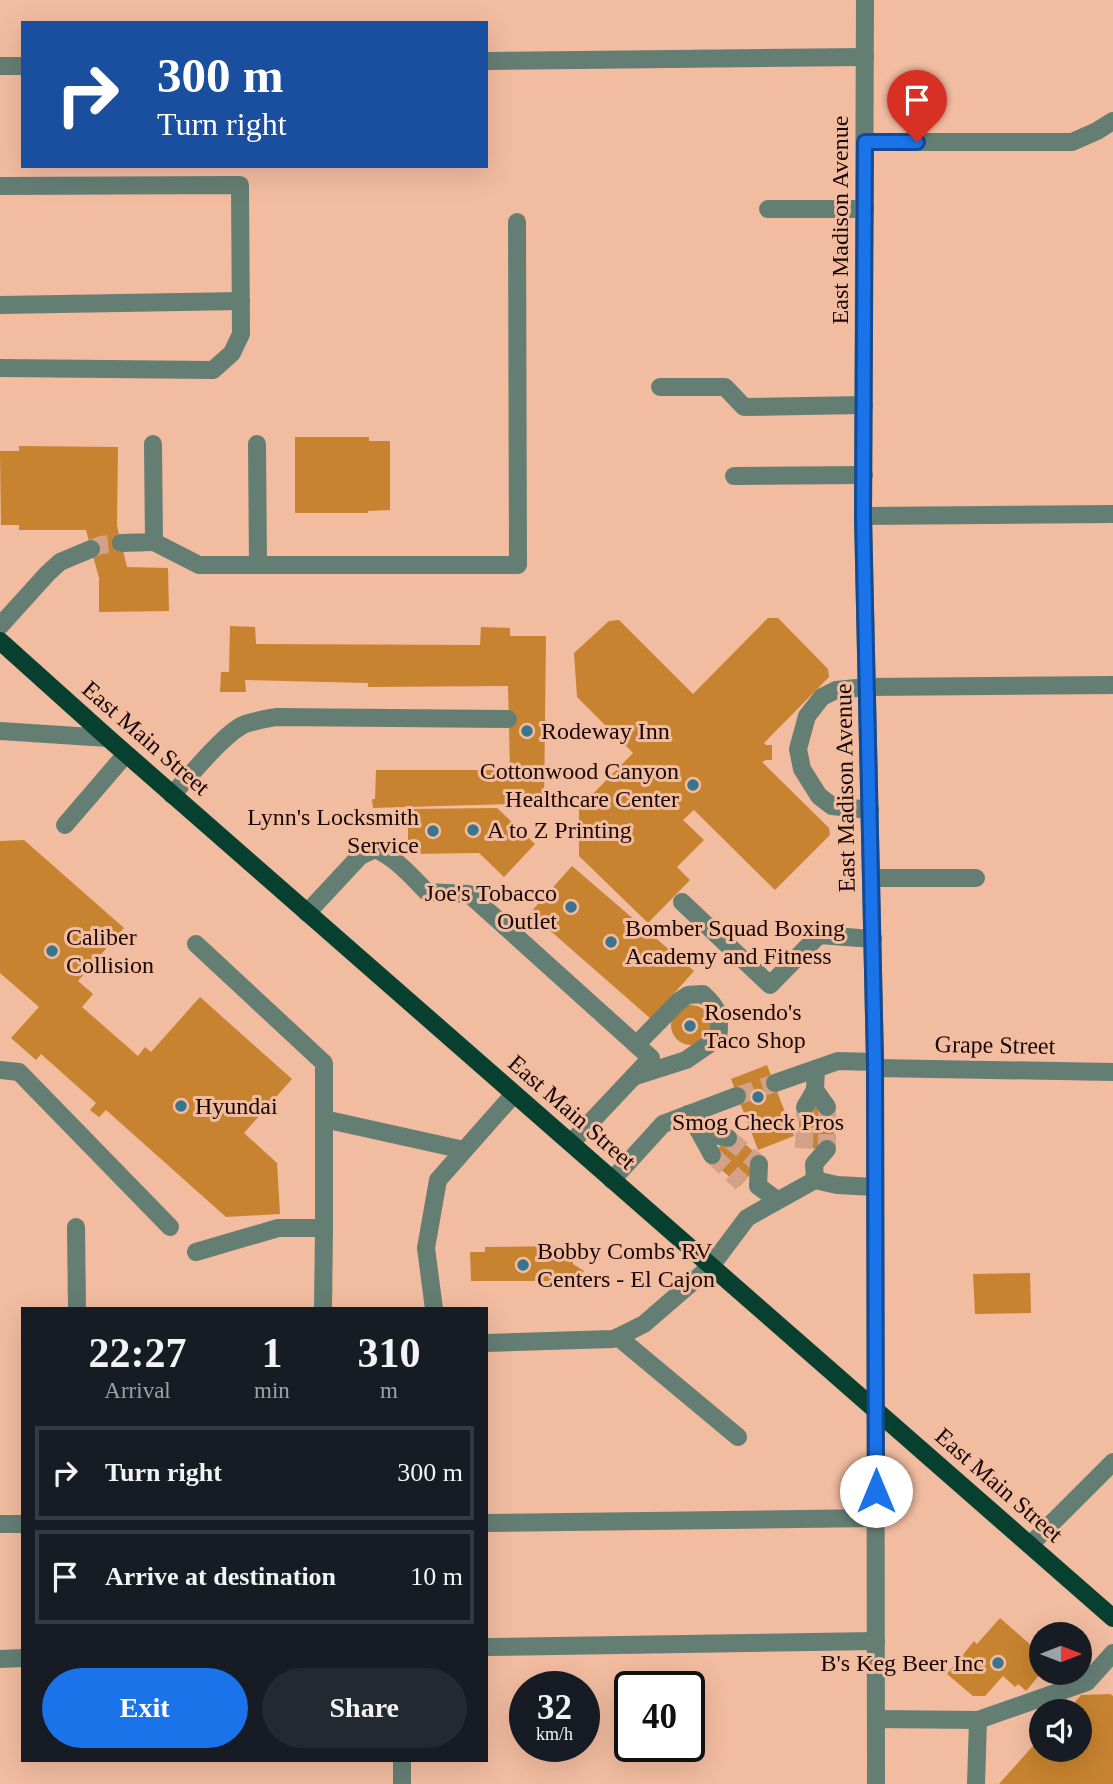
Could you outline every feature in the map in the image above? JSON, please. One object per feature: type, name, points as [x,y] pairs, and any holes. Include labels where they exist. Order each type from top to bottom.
[{"type":"main road","name":"East Main Street","points":[[0,641],[107,738],[1113,1618]]},
{"type":"street","name":"East Madison Avenue","points":[[865,0],[863,516],[875,1065],[876,1784]]},
{"type":"street","points":[[488,61],[865,57]]},
{"type":"street","points":[[0,66],[21,66]]},
{"type":"street","points":[[865,142],[1072,142],[1113,121]]},
{"type":"street","points":[[0,186],[240,185],[241,301],[241,334],[232,353],[213,370],[0,368]]},
{"type":"street","points":[[768,209],[865,209]]},
{"type":"street","points":[[121,543],[154,542],[200,565],[518,565],[517,222]]},
{"type":"street","points":[[0,305],[241,301]]},
{"type":"street","points":[[660,387],[725,387],[744,407],[864,405]]},
{"type":"street","points":[[153,444],[154,542]]},
{"type":"street","points":[[257,444],[258,565]]},
{"type":"street","points":[[734,475],[864,475]]},
{"type":"street","points":[[863,516],[1113,514]]},
{"type":"street","points":[[0,626],[60,562],[91,549]]},
{"type":"street","points":[[870,810],[832,806],[819,796],[802,769],[798,749],[807,716],[822,697],[836,690],[867,687],[1113,685]]},
{"type":"street","points":[[172,794],[229,735],[242,726],[276,717],[508,719]]},
{"type":"street","points":[[0,731],[107,738]]},
{"type":"street","points":[[65,825],[126,754]]},
{"type":"street","points":[[307,912],[360,856],[375,849],[385,853],[427,892],[468,894],[651,1058],[571,1143]]},
{"type":"street","points":[[871,878],[976,878]]},
{"type":"street","points":[[682,902],[770,985],[819,935],[873,939]]},
{"type":"street","points":[[195,944],[324,1063],[323,1307]]},
{"type":"street","points":[[633,1077],[686,1060],[718,1038],[720,1021],[714,1004],[703,994],[688,995],[678,1001],[637,1044]]},
{"type":"street","name":"Grape Street","points":[[775,1083],[838,1061],[875,1065],[1113,1072]]},
{"type":"street","points":[[805,1107],[815,1090],[816,1069]]},
{"type":"street","points":[[0,1070],[19,1072],[170,1227]]},
{"type":"street","points":[[815,1090],[827,1107]]},
{"type":"street","points":[[433,1307],[426,1248],[438,1180],[514,1094]]},
{"type":"street","points":[[612,1180],[663,1124],[737,1096]]},
{"type":"street","points":[[688,1114],[712,1155]]},
{"type":"street","points":[[324,1119],[464,1150]]},
{"type":"street","points":[[699,1130],[728,1138]]},
{"type":"street","points":[[488,1343],[613,1339],[644,1324],[711,1266],[747,1218],[777,1200],[827,1149]]},
{"type":"street","points":[[759,1164],[750,1184],[777,1200]]},
{"type":"street","points":[[811,1164],[837,1185],[875,1187]]},
{"type":"street","points":[[76,1227],[77,1307]]},
{"type":"street","points":[[195,1252],[278,1228],[324,1228]]},
{"type":"street","points":[[618,1337],[738,1437]]},
{"type":"street","points":[[1030,1545],[1113,1462]]},
{"type":"street","points":[[488,1523],[876,1518]]},
{"type":"street","points":[[0,1524],[21,1524]]},
{"type":"street","points":[[488,1647],[876,1641]]},
{"type":"street","points":[[876,1719],[978,1720],[1087,1682],[1113,1653]]},
{"type":"street","points":[[0,1659],[21,1658]]},
{"type":"street","points":[[976,1784],[978,1720]]},
{"type":"street","points":[[402,1762],[402,1784]]},
{"type":"building","points":[[295,437],[369,437],[369,441],[390,441],[390,510],[368,513],[295,513]]},
{"type":"building","points":[[19,446],[118,447],[117,526],[127,567],[168,568],[169,611],[99,612],[99,578],[86,530],[19,530],[19,525],[1,525],[0,451],[19,451]]},
{"type":"building","name":"Cottonwood Canyon Healthcare Center","points":[[768,618],[778,618],[828,669],[829,677],[764,743],[772,745],[772,760],[762,762],[829,828],[830,835],[775,890],[694,810],[683,820],[704,840],[677,867],[690,880],[648,923],[579,856],[579,808],[633,753],[577,697],[574,653],[609,621],[619,620],[693,694]]},
{"type":"building","name":"Rodeway Inn","points":[[230,626],[255,627],[256,644],[480,645],[481,627],[510,628],[510,636],[546,636],[544,802],[373,808],[376,770],[510,770],[508,686],[368,687],[368,683],[245,680],[246,692],[220,692],[221,672],[229,672]]},
{"type":"building","points":[[497,808],[535,844],[504,877],[479,853],[408,854],[408,809]]},
{"type":"building","points":[[24,840],[124,928],[78,981],[93,994],[82,1007],[138,1056],[145,1047],[151,1052],[200,997],[292,1079],[244,1133],[277,1163],[280,1214],[226,1217],[106,1110],[99,1117],[90,1110],[96,1103],[41,1054],[36,1060],[11,1038],[39,1007],[0,973],[0,841]]},
{"type":"building","points":[[572,866],[694,971],[651,1019],[530,913]]},
{"type":"building","name":"Rosendo's Taco Shop","points":[[691,1005],[705,1011],[711,1025],[705,1039],[691,1045],[677,1039],[671,1025],[677,1011]]},
{"type":"building","name":"Smog Check Pros","points":[[767,1065],[794,1136],[758,1150],[731,1079]]},
{"type":"building","points":[[799,1107],[834,1107],[834,1149],[799,1148]]},
{"type":"building","points":[[732,1132],[763,1160],[740,1186],[709,1159]]},
{"type":"building","name":"Bobby Combs RV Centers - El Cajon","points":[[564,1246],[571,1252],[573,1264],[584,1271],[569,1286],[564,1281],[471,1281],[470,1252],[485,1252],[485,1247]]},
{"type":"building","points":[[1030,1273],[1031,1313],[975,1314],[973,1274]]},
{"type":"building","name":"B's Keg Beer Inc","points":[[1000,1618],[1029,1643],[1031,1685],[1026,1691],[1018,1684],[1015,1687],[1003,1676],[985,1696],[973,1696],[947,1674],[974,1641],[977,1644]]},
{"type":"building","points":[[1081,1695],[1113,1696],[1113,1784],[999,1784],[1029,1750],[1029,1762],[1092,1762],[1092,1699],[1078,1699]]},
{"type":"tunnel","points":[[91,549],[121,543]]},
{"type":"tunnel","points":[[737,1096],[775,1083]]},
{"type":"tunnel","points":[[804,1148],[805,1107]]},
{"type":"tunnel","points":[[827,1107],[827,1149]]},
{"type":"tunnel","points":[[728,1138],[759,1164]]},
{"type":"tunnel","points":[[712,1155],[742,1183]]},
{"type":"place","name":"Rodeway Inn","points":[[527,731]]},
{"type":"place","name":"Cottonwood Canyon Healthcare Center","points":[[693,785]]},
{"type":"place","name":"A to Z Printing","points":[[473,830]]},
{"type":"place","name":"Lynn's Locksmith Service","points":[[433,831]]},
{"type":"place","name":"Joe's Tobacco Outlet","points":[[571,907]]},
{"type":"place","name":"Bomber Squad Boxing Academy and Fitness","points":[[611,942]]},
{"type":"place","name":"Caliber Collision","points":[[52,951]]},
{"type":"place","name":"Rosendo's Taco Shop","points":[[690,1026]]},
{"type":"place","name":"Smog Check Pros","points":[[758,1097]]},
{"type":"place","name":"Hyundai","points":[[181,1106]]},
{"type":"place","name":"Bobby Combs RV Centers - El Cajon","points":[[523,1265]]},
{"type":"place","name":"B's Keg Beer Inc","points":[[998,1663]]},
{"type":"route","points":[[876,1491],[875,1062],[863,516],[865,142],[917,142]]}]
